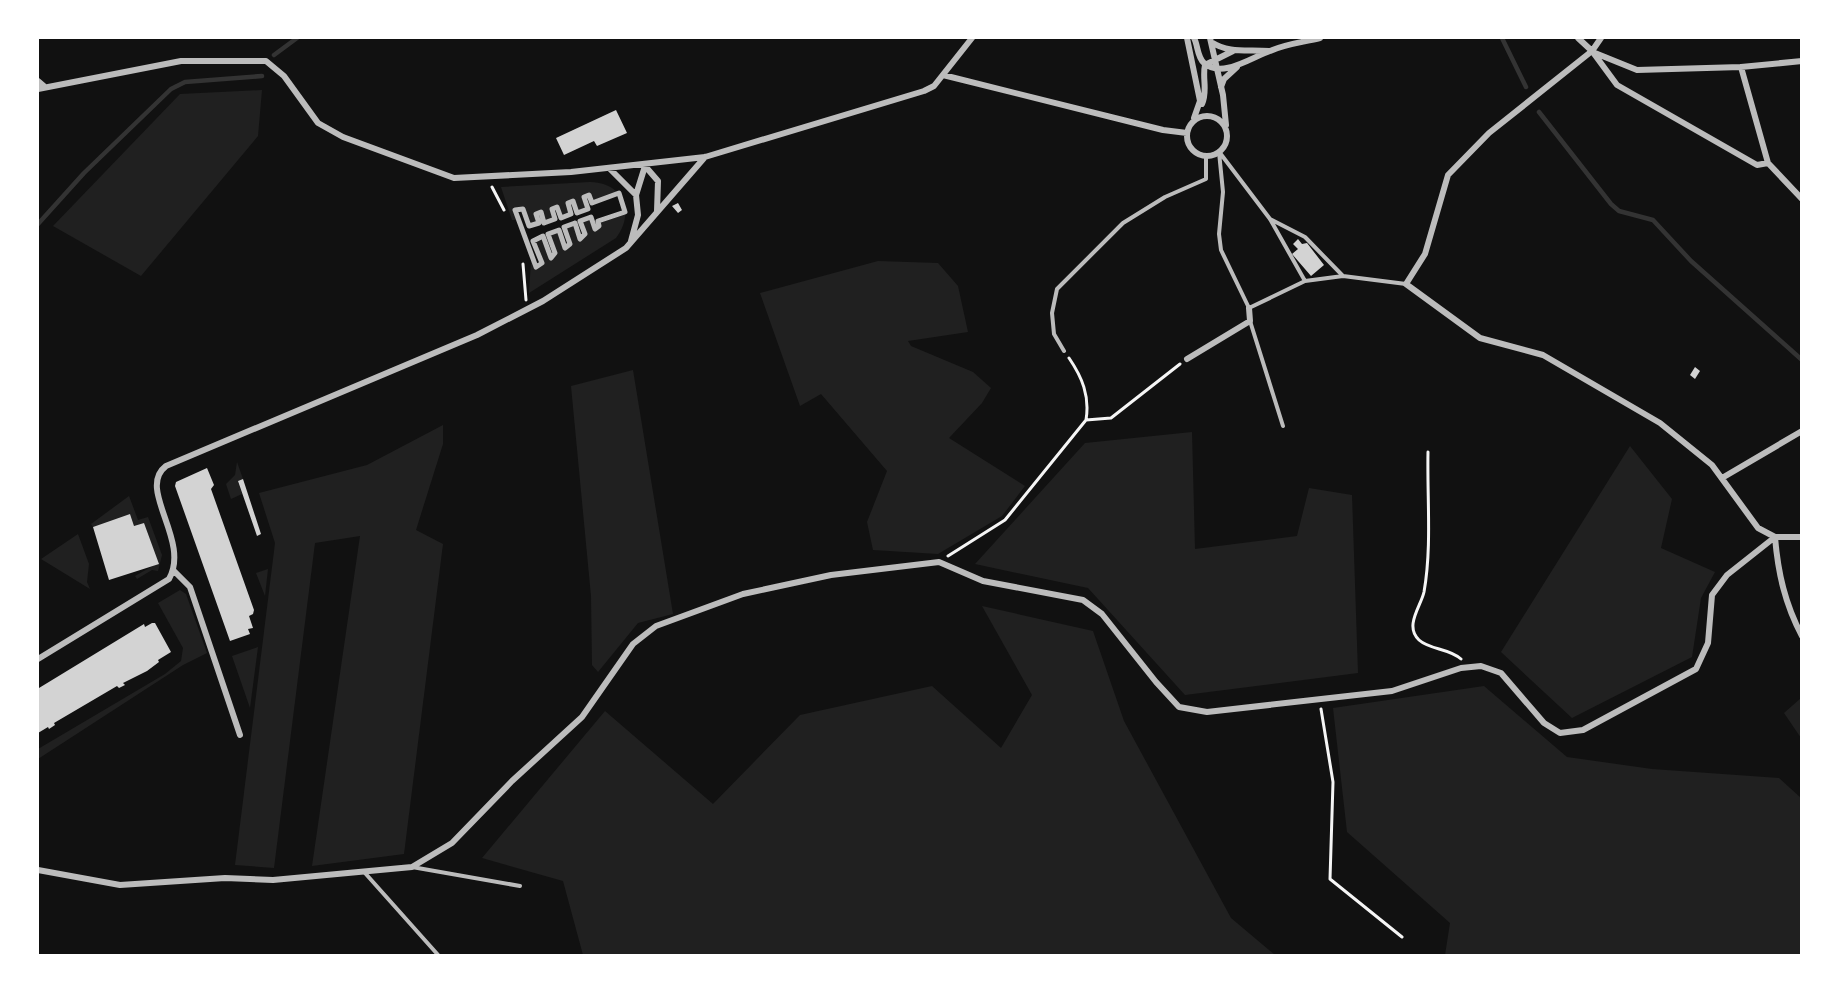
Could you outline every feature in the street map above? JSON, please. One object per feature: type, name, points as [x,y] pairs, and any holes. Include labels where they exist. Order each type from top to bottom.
[{"type":"street","points":[[38,89],[181,61],[266,61],[284,76],[318,123],[343,137],[454,178],[487,177],[645,166],[705,157],[924,91],[934,86],[972,38]]},
{"type":"street","points":[[1187,38],[1199,93],[1199,108]]},
{"type":"street","points":[[1194,38],[1200,59],[1205,65],[1217,67],[1239,65]]},
{"type":"street","points":[[1221,87],[1239,65],[1269,51],[1320,38]]},
{"type":"street","points":[[1578,38],[1592,51],[1617,85],[1757,165],[1768,163]]},
{"type":"street","points":[[1601,38],[1592,51],[1489,133],[1448,175],[1425,254],[1406,284],[1480,338],[1543,356],[1660,423],[1712,465],[1758,528],[1775,537],[1802,537]]},
{"type":"street","points":[[1211,40],[1222,49],[1269,51]]},
{"type":"street","points":[[1211,40],[1215,59],[1217,67],[1221,87],[1227,142],[1219,152],[1206,156],[1194,152],[1187,133],[1205,92],[1203,74],[1205,65],[1215,59],[1233,51]]},
{"type":"street","points":[[1592,51],[1637,70],[1741,67],[1802,61]]},
{"type":"street","points":[[1741,67],[1768,163],[1802,199]]},
{"type":"street","points":[[943,75],[1162,130],[1187,133]]},
{"type":"street","points":[[38,81],[45,87]]},
{"type":"street","points":[[1193,121],[1205,115],[1212,116],[1223,122],[1226,128]]},
{"type":"street","points":[[38,659],[161,586],[173,570],[175,549],[156,489],[158,475],[166,466],[477,335],[527,310],[618,255],[705,157]]},
{"type":"street","points":[[631,241],[638,214],[636,195],[645,166]]},
{"type":"street","points":[[645,166],[658,181],[659,199],[656,213]]},
{"type":"street","points":[[609,168],[636,195]]},
{"type":"street","points":[[619,194],[625,212],[598,221],[599,226],[595,229],[591,217],[580,220],[585,234],[580,239],[575,223],[564,227],[570,244],[566,248],[559,230],[548,234],[555,253],[551,258],[543,236],[533,241],[542,263],[536,267],[515,210],[523,209],[529,226],[539,223],[536,214],[541,212],[544,223],[555,219],[552,208],[557,207],[561,218],[571,214],[568,203],[573,201],[577,213],[588,209],[584,197],[589,195],[592,202],[619,194]]},
{"type":"street","points":[[1187,359],[1250,321],[1250,308]]},
{"type":"street","points":[[1722,478],[1802,431]]},
{"type":"street","points":[[38,870],[120,885],[225,878],[273,880],[412,867],[452,843],[512,781],[582,717],[633,644],[656,626],[743,594],[775,586],[831,575],[939,562],[983,581],[1083,600],[1102,614],[1179,707],[1207,712],[1392,691],[1470,667],[1481,666],[1501,674],[1544,723],[1560,733],[1582,730],[1696,669],[1708,643],[1712,595],[1726,575],[1775,537]]},
{"type":"street","points":[[1775,537],[1778,573],[1791,616],[1802,636]]},
{"type":"street","points":[[173,570],[190,586],[240,735]]},
{"type":"lane","points":[[1219,152],[1223,192],[1219,234],[1221,250],[1250,308],[1305,281],[1343,276],[1406,284]]},
{"type":"lane","points":[[1219,152],[1270,219],[1305,281]]},
{"type":"lane","points":[[1064,351],[1054,334],[1052,313],[1057,289],[1123,223],[1165,197],[1206,179],[1206,156]]},
{"type":"lane","points":[[1270,219],[1305,237],[1343,276]]},
{"type":"lane","points":[[1250,321],[1283,426]]},
{"type":"lane","points":[[412,867],[520,886]]},
{"type":"lane","points":[[365,873],[439,956]]},
{"type":"path","points":[[487,177],[508,218]]},
{"type":"path","points":[[522,256],[527,310]]},
{"type":"path","points":[[939,562],[1005,520],[1086,420],[1085,387],[1064,351]]},
{"type":"path","points":[[1086,420],[1111,418],[1187,359]]},
{"type":"path","points":[[1428,452],[1426,571],[1424,595],[1413,618],[1414,630],[1419,640],[1455,653],[1470,667]]},
{"type":"path","points":[[1319,699],[1333,782],[1330,879],[1402,937]]},
{"type":"shaded area","points":[[262,90],[258,136],[141,276],[53,226],[180,94]]},
{"type":"shaded area","points":[[601,183],[618,193],[625,209],[625,212],[625,218],[622,228],[616,238],[529,293],[531,261],[516,220],[512,220],[501,187]],"holes":[[[618,194],[625,212],[598,221],[595,228],[591,217],[580,221],[585,234],[580,238],[575,223],[564,227],[570,244],[565,248],[559,230],[548,234],[555,253],[551,257],[543,236],[533,241],[541,263],[536,266],[516,210],[523,209],[529,226],[555,219],[552,209],[557,207],[561,218],[571,214],[568,203],[573,201],[577,213],[588,209],[584,198],[589,196],[592,203]]]},
{"type":"shaded area","points":[[878,261],[938,263],[958,286],[968,332],[908,341],[911,346],[973,372],[991,388],[982,403],[949,438],[1025,486],[1002,516],[938,554],[873,550],[867,522],[887,471],[821,394],[800,406],[760,293]]},
{"type":"shaded area","points":[[633,370],[673,614],[638,623],[598,672],[592,665],[591,596],[571,386]]},
{"type":"shaded area","points":[[443,425],[443,444],[416,530],[443,544],[404,854],[312,866],[360,536],[315,543],[274,868],[235,865],[275,543],[259,493],[367,465]]},
{"type":"shaded area","points":[[1192,432],[1195,549],[1297,536],[1309,488],[1352,495],[1358,673],[1185,695],[1088,588],[975,564],[1085,443]]},
{"type":"shaded area","points":[[1630,446],[1672,499],[1661,548],[1715,572],[1701,598],[1692,657],[1572,718],[1501,652]]},
{"type":"shaded area","points":[[237,462],[243,479],[238,481],[242,494],[231,499],[226,484],[235,475]]},
{"type":"shaded area","points":[[129,496],[138,520],[148,517],[162,555],[158,571],[152,570],[137,579],[135,576],[158,563],[144,523],[134,526],[130,514],[93,527],[91,524]]},
{"type":"shaded area","points":[[78,534],[89,564],[87,582],[90,589],[41,559]]},
{"type":"shaded area","points":[[268,569],[265,596],[256,573]]},
{"type":"shaded area","points":[[180,590],[186,594],[207,653],[183,665],[38,759],[38,749],[165,674],[181,661],[183,648],[158,603]]},
{"type":"shaded area","points":[[982,606],[1093,631],[1124,721],[1231,918],[1275,955],[583,955],[563,881],[482,858],[605,711],[713,804],[800,715],[932,686],[1001,748],[1032,695]]},
{"type":"shaded area","points":[[258,647],[250,708],[232,656]]},
{"type":"shaded area","points":[[1484,686],[1567,757],[1652,769],[1779,778],[1801,798],[1801,955],[1445,955],[1450,923],[1347,832],[1333,708]]},
{"type":"shaded area","points":[[1801,698],[1801,738],[1784,713]]},
{"type":"building","points":[[616,110],[627,133],[597,146],[594,141],[564,155],[556,138]]},
{"type":"building","points":[[678,203],[682,210],[678,213],[672,206]]},
{"type":"building","points":[[1298,239],[1302,244],[1307,243],[1324,265],[1311,276],[1292,254],[1298,249],[1293,244]]},
{"type":"building","points":[[1695,367],[1700,371],[1695,379],[1690,375]]},
{"type":"building","points":[[207,468],[214,485],[211,489],[254,610],[249,616],[253,628],[248,629],[250,634],[230,641],[175,486],[176,482]]},
{"type":"building","points":[[243,479],[261,534],[257,536],[238,481]]},
{"type":"building","points":[[130,514],[134,526],[144,523],[159,564],[109,580],[93,527]]},
{"type":"building","points":[[155,623],[171,652],[147,671],[123,683],[125,685],[119,688],[117,686],[54,723],[55,725],[49,729],[48,727],[38,733],[38,685],[39,688],[144,624],[145,627]]},
{"type":"waterway","points":[[274,55],[297,38]]},
{"type":"waterway","points":[[1502,38],[1526,87]]},
{"type":"waterway","points":[[38,224],[84,173],[171,89],[185,82],[262,76]]},
{"type":"waterway","points":[[1539,112],[1611,204],[1619,211],[1653,220],[1691,261],[1802,360]]}]
